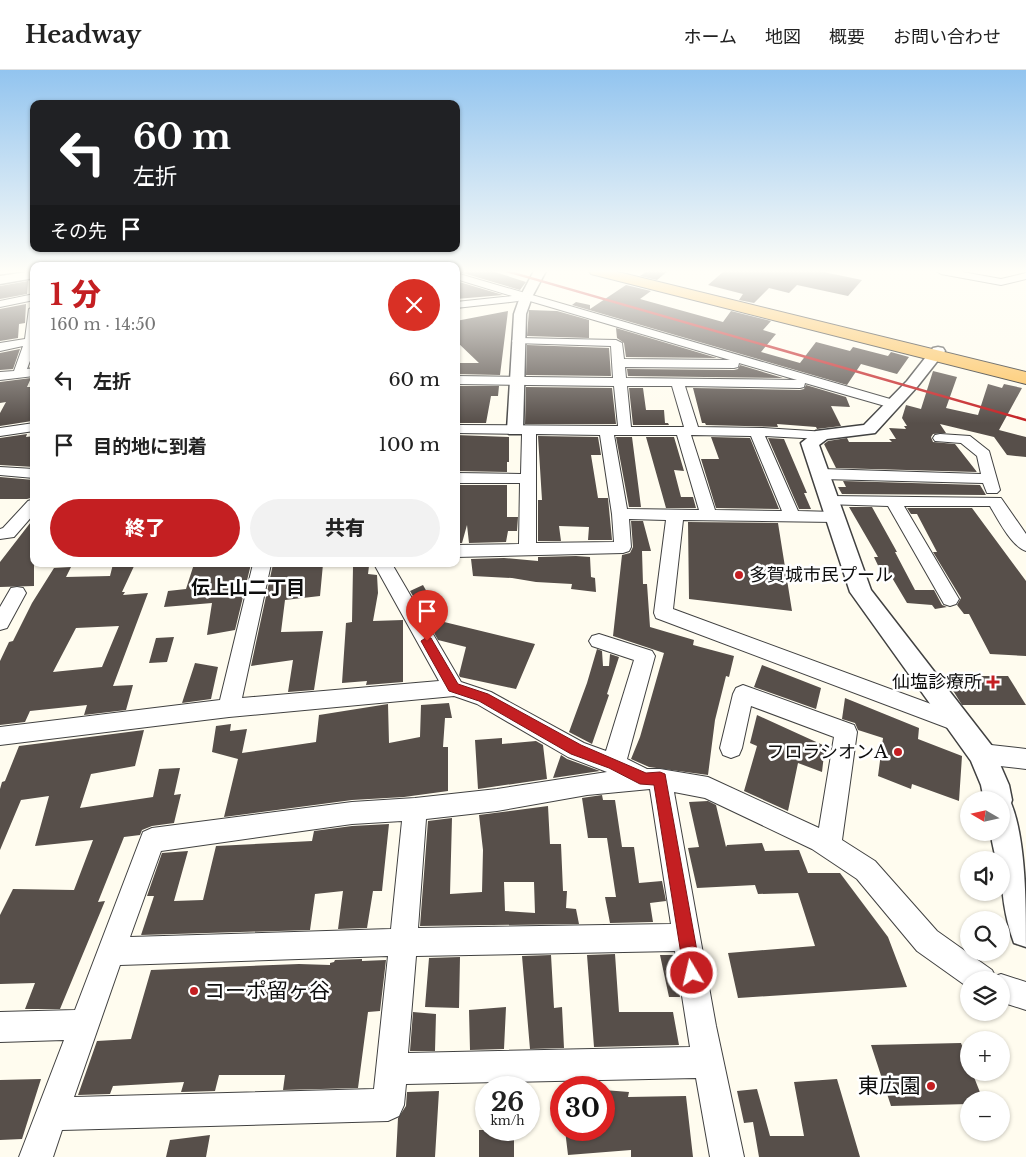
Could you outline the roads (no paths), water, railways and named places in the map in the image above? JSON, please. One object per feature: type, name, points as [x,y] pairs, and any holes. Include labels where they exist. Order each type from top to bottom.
[{"type":"highway","points":[[806,322],[936,353],[1026,372]]},
{"type":"highway","points":[[813,322],[1026,378]]},
{"type":"street","points":[[519,322],[518,381],[528,479],[526,549]]},
{"type":"street","points":[[610,322],[892,404]]},
{"type":"street","points":[[0,347],[30,341]]},
{"type":"street","points":[[518,341],[616,343],[625,431]]},
{"type":"street","points":[[19,374],[30,346]]},
{"type":"street","points":[[460,429],[756,432],[822,435],[869,428],[912,384],[936,353]]},
{"type":"street","points":[[618,362],[758,365]]},
{"type":"street","points":[[0,376],[30,373]]},
{"type":"street","points":[[460,380],[824,384]]},
{"type":"street","points":[[677,382],[708,515]]},
{"type":"street","points":[[0,432],[30,428]]},
{"type":"street","points":[[460,551],[623,547],[620,514],[606,431]]},
{"type":"street","points":[[756,432],[792,516]]},
{"type":"street","points":[[822,435],[810,443],[860,592],[982,754],[996,791]]},
{"type":"street","points":[[940,438],[965,439],[984,454],[995,501],[1007,521],[1026,545]]},
{"type":"street","points":[[0,471],[30,474]]},
{"type":"street","points":[[820,474],[990,479]]},
{"type":"street","points":[[460,478],[528,479]]},
{"type":"street","points":[[620,514],[792,516],[893,501],[995,501]]},
{"type":"street","points":[[893,501],[950,599]]},
{"type":"street","points":[[0,534],[8,533],[30,508]]},
{"type":"street","points":[[675,515],[663,614],[961,724]]},
{"type":"street","points":[[229,708],[261,567]]},
{"type":"street","points":[[385,567],[454,688]]},
{"type":"street","points":[[0,623],[17,593]]},
{"type":"street","points":[[599,641],[644,656],[614,764]]},
{"type":"street","points":[[0,736],[229,708],[454,688],[484,698],[576,750],[653,779],[708,788],[829,846],[866,870],[927,941],[969,971]]},
{"type":"street","points":[[731,748],[743,694],[846,732],[829,846]]},
{"type":"street","points":[[982,754],[1026,760]]},
{"type":"street","points":[[36,1157],[152,840],[352,813],[415,809],[497,800],[587,784],[653,779]]},
{"type":"street","points":[[653,779],[686,937],[727,1157]]},
{"type":"street","points":[[52,1114],[388,1105],[415,809]]},
{"type":"street","points":[[1010,836],[1019,858],[1026,931]]},
{"type":"street","points":[[111,952],[404,942],[686,937]]},
{"type":"street","points":[[1010,991],[1026,996]]},
{"type":"street","points":[[0,1027],[84,1025]]},
{"type":"street","points":[[392,1070],[708,1062]]},
{"type":"railway","points":[[683,322],[1026,420]]},
{"type":"place","name":"多賀城市民プール","points":[[739,575]]},
{"type":"place","name":"仙塩診療所","points":[[993,682]]},
{"type":"place","name":"フロラシオンA","points":[[898,752]]},
{"type":"place","name":"コーポ留ヶ谷","points":[[194,991]]},
{"type":"place","name":"東広園","points":[[931,1086]]},
{"type":"district","name":"伝上山二丁目","points":[[248,587]]}]
